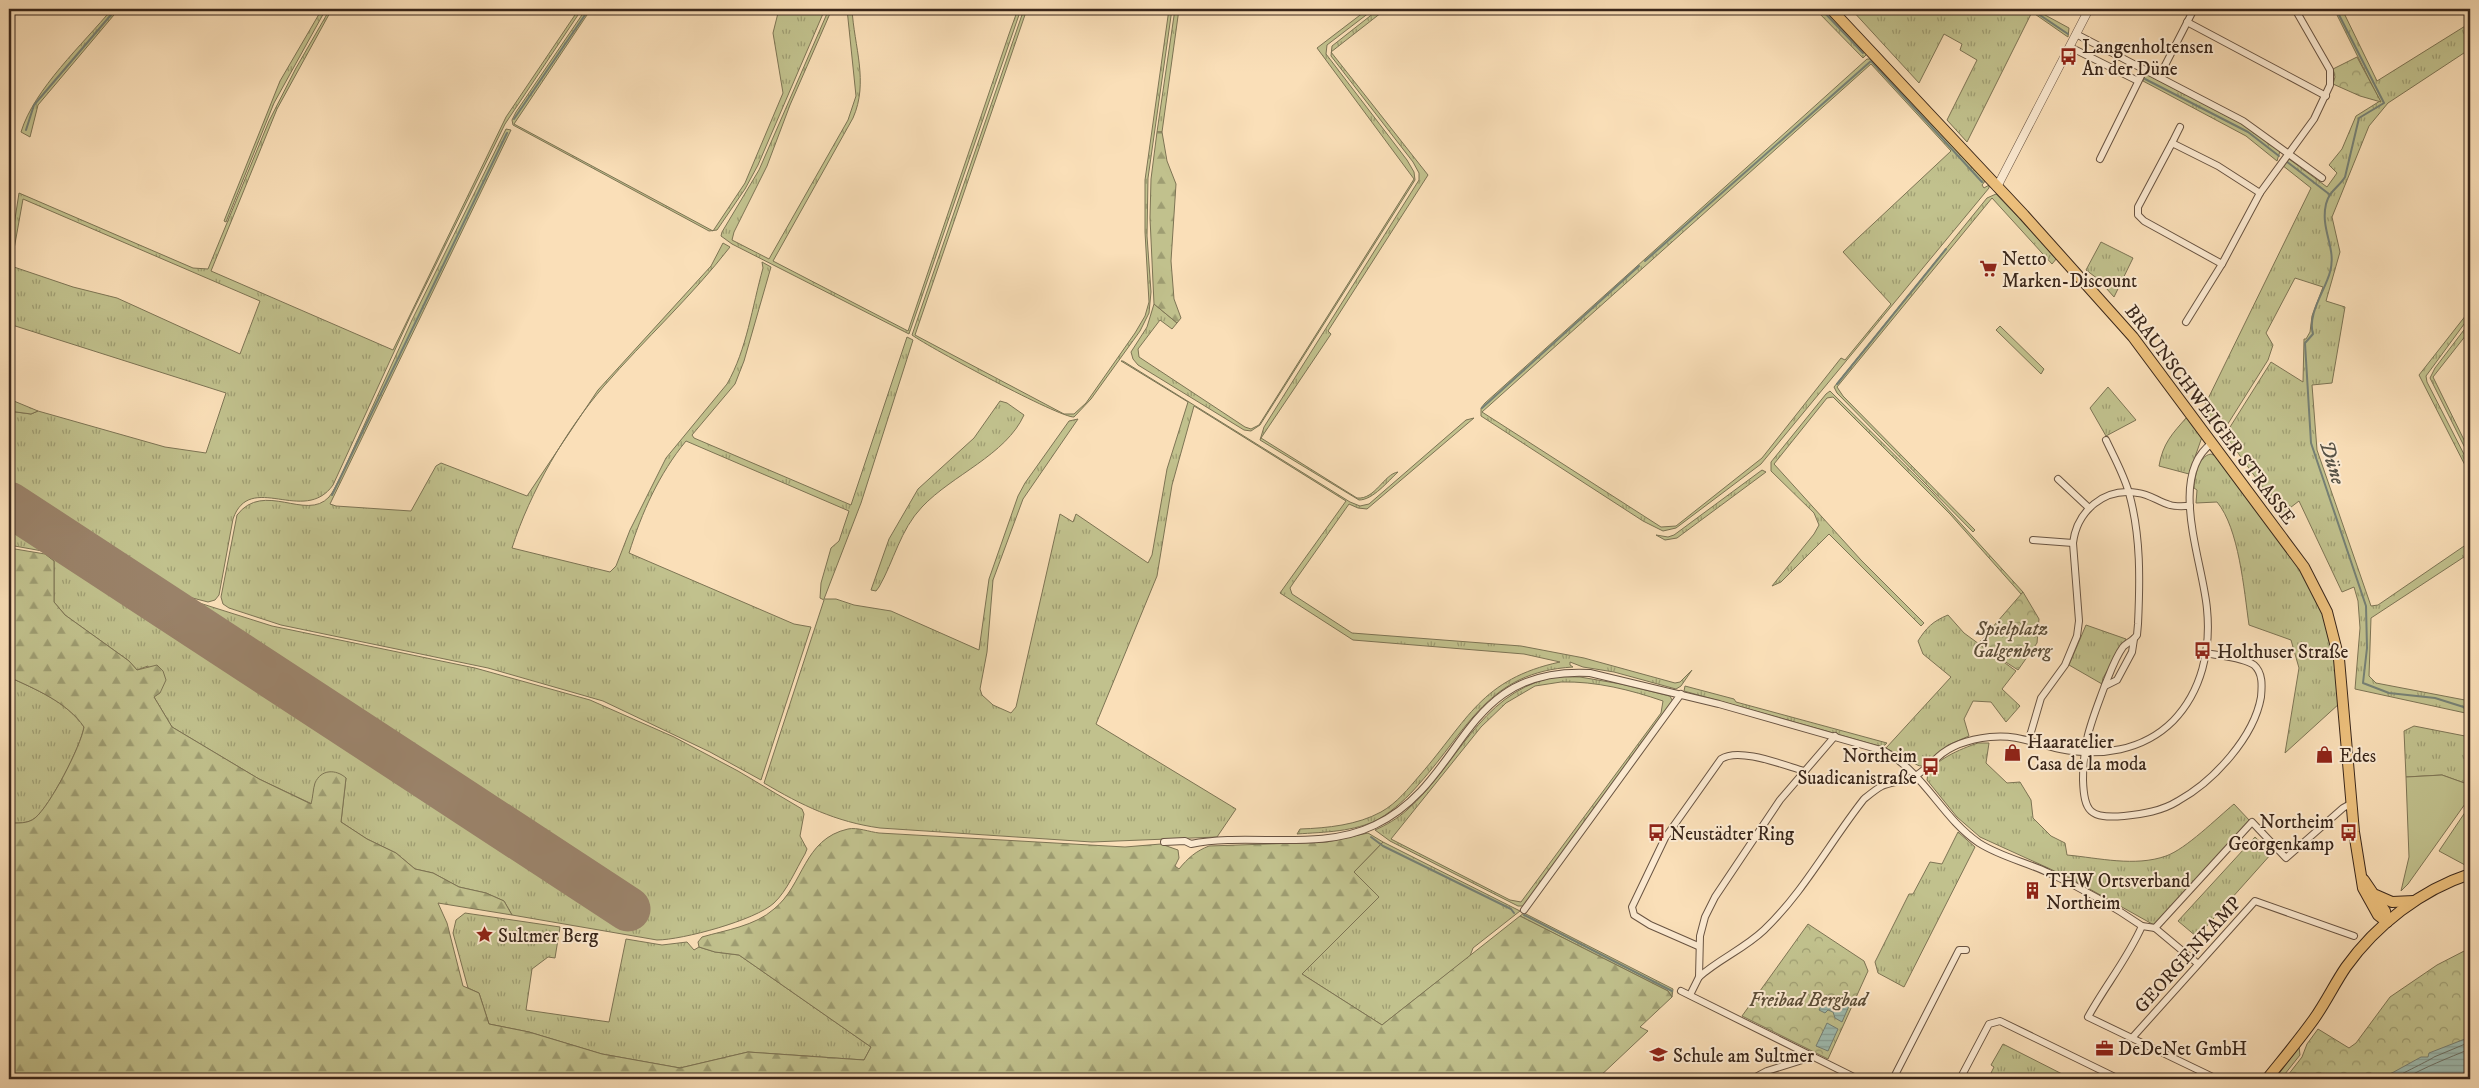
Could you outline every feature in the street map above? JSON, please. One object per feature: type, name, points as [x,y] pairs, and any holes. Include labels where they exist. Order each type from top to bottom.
[{"type":"main road","name":"BRAUNSCHWEIGER STRASSE","points":[[1831,9],[2133,336],[2292,548],[2322,600],[2331,624],[2339,659],[2356,854],[2366,895],[2378,915],[2387,922]]},
{"type":"main road","points":[[2267,1079],[2315,1018],[2352,960],[2387,922],[2440,885],[2470,874]]},
{"type":"main road","points":[[2361,877],[2385,911],[2387,922]]},
{"type":"main road","points":[[2374,894],[2392,902],[2415,901]]},
{"type":"street","points":[[1997,187],[2089,9]]},
{"type":"street","points":[[2159,77],[2194,9]]},
{"type":"street","points":[[2186,322],[2222,264],[2260,192],[2314,119],[2326,96],[2331,79],[2330,70],[2295,9]]},
{"type":"street","points":[[2187,22],[2326,96]]},
{"type":"street","points":[[2076,34],[2243,121],[2322,178]]},
{"type":"street","points":[[2070,47],[2138,81]]},
{"type":"street","points":[[2100,159],[2144,70]]},
{"type":"street","points":[[2180,127],[2138,207],[2138,215],[2144,221],[2222,264]]},
{"type":"street","points":[[2172,143],[2226,170],[2260,192]]},
{"type":"street","points":[[2106,440],[2129,492],[2138,548],[2140,584],[2137,635],[2124,647],[2108,676],[2091,719],[2084,751],[2083,799],[2096,815],[2113,817],[2154,811],[2178,801],[2189,794],[2231,755],[2245,738],[2257,713],[2262,689],[2260,674],[2252,664],[2206,653]]},
{"type":"street","points":[[1690,995],[1699,977],[1709,968],[1748,944],[1782,911],[1864,799],[1881,786],[1917,775],[1948,749],[1969,741],[2010,736],[2029,739],[2058,749],[2108,753],[2129,748],[2162,730],[2180,714],[2200,678],[2206,653],[2208,610],[2190,506],[2192,472],[2200,454],[2212,443]]},
{"type":"street","points":[[2058,480],[2088,508]]},
{"type":"street","points":[[2029,739],[2041,698],[2065,665],[2076,636],[2079,621],[2073,543],[2078,523],[2088,508],[2106,497],[2129,492],[2139,493],[2172,506],[2190,506]]},
{"type":"street","points":[[2033,540],[2073,543]]},
{"type":"street","points":[[1164,842],[1191,844],[1326,837],[1357,832],[1376,825],[1401,809],[1419,792],[1486,708],[1504,693],[1528,679],[1554,673],[1590,673],[1681,694],[1884,751],[1896,757],[1917,775],[1959,826],[1978,842],[1992,850],[2049,873],[2142,926],[2156,928],[2197,963]]},
{"type":"street","points":[[1524,910],[1681,694]]},
{"type":"street","points":[[1699,977],[1698,946],[1705,917],[1715,897],[1780,800],[1835,736]]},
{"type":"street","points":[[1698,946],[1650,925],[1634,915],[1632,906],[1665,838],[1721,759],[1729,754],[1740,754],[1804,771]]},
{"type":"street","points":[[2156,928],[2252,822],[2286,858],[2352,803]]},
{"type":"street","name":"GEORGENKAMP","points":[[2132,1038],[2197,963],[2255,901],[2354,936]]},
{"type":"street","points":[[2142,926],[2088,1017],[2217,1079]]},
{"type":"street","points":[[1893,1079],[1959,950],[1966,950]]},
{"type":"street","points":[[1680,991],[1858,1079]]},
{"type":"street","points":[[1960,1079],[1989,1024],[2000,1021],[2119,1079]]},
{"type":"street","points":[[1752,1079],[1767,1071],[1812,1057]]},
{"type":"green space","points":[[112,9],[119,9],[38,105],[30,137],[21,132],[27,116],[48,83]]},
{"type":"green space","points":[[322,9],[326,9],[274,103],[226,222],[224,221],[280,81]]},
{"type":"green space","points":[[330,9],[332,9],[277,109],[211,271],[393,350],[506,117],[579,9],[582,9],[505,124],[410,317],[333,485],[321,496],[308,501],[264,498],[252,499],[241,505],[233,519],[219,595],[215,600],[208,602],[181,595],[48,552],[9,545],[9,411],[31,414],[38,411],[165,447],[206,453],[226,393],[9,324],[9,258],[19,193],[193,268],[208,269],[269,121],[296,68]],"holes":[[[23,199],[260,301],[240,354],[117,298],[73,287],[11,266]]]},
{"type":"green space","points":[[586,9],[591,9],[514,124],[712,231],[513,125],[512,120],[516,112]]},
{"type":"green space","points":[[779,9],[825,9],[758,165],[745,189],[717,230],[713,230],[745,183],[783,93],[773,33]]},
{"type":"green space","points":[[829,9],[832,9],[790,105],[767,166],[734,232],[732,240],[769,259],[848,120],[856,96],[847,9],[852,9],[860,77],[858,104],[853,118],[773,261],[908,331],[1009,34],[1018,9],[1021,9],[909,334],[732,244],[721,236],[759,170]]},
{"type":"green space","points":[[1024,9],[1027,9],[915,335],[1064,414],[1021,395],[912,335]]},
{"type":"green space","points":[[1169,9],[1172,9],[1148,178],[1147,236],[1151,292],[1149,313],[1140,331],[1091,399],[1074,417],[1064,414],[1074,414],[1086,403],[1135,333],[1145,316],[1149,302],[1145,232],[1145,180]]},
{"type":"green space","points":[[1175,9],[1179,9],[1162,132],[1157,132]]},
{"type":"green space","points":[[1368,9],[1374,9],[1327,45],[1326,54],[1407,160],[1414,172],[1415,180],[1260,425],[1251,431],[1244,430],[1138,365],[1133,359],[1131,352],[1147,327],[1154,304],[1177,323],[1172,329],[1160,320],[1138,349],[1139,357],[1245,427],[1251,429],[1259,425],[1414,179],[1317,48]]},
{"type":"green space","points":[[1379,9],[1386,9],[1331,52],[1332,46]]},
{"type":"green space","points":[[1815,9],[1826,9],[1868,53],[1863,58]]},
{"type":"green space","points":[[1851,9],[2034,9],[2069,28],[2068,37],[2032,12],[1967,142],[1947,120],[1977,60],[1960,50],[1962,44],[1944,34],[1919,83]]},
{"type":"green space","points":[[2334,9],[2342,9],[2377,81],[2470,23],[2470,49],[2388,103],[2369,126],[2332,217],[2340,252],[2326,301],[2345,307],[2332,383],[2312,385],[2317,450],[2371,606],[2378,605],[2470,542],[2470,553],[2371,618],[2369,676],[2376,683],[2470,701],[2470,714],[2355,689],[2360,628],[2358,601],[2354,587],[2342,592],[2299,501],[2282,514],[2225,435],[2271,362],[2303,382],[2304,339],[2306,339],[2310,332],[2312,316],[2323,287],[2295,278],[2266,333],[2273,345],[2268,360],[2224,430],[2221,426],[2217,426],[2203,409],[2311,188],[2282,165],[2289,159],[2327,187],[2337,173],[2329,165],[2342,149],[2356,116],[2380,101]]},
{"type":"green space","points":[[1331,52],[1428,175],[1328,331],[1331,334],[1261,438],[1357,498],[1369,495],[1388,477],[1398,472],[1375,494],[1359,500],[1260,440],[1264,427],[1419,180],[1419,173],[1413,162],[1331,56]]},
{"type":"green space","points":[[2357,57],[2381,102],[2360,96],[2333,84],[2335,77],[2333,69]]},
{"type":"green space","points":[[1867,59],[1872,59],[1986,180],[1982,185],[1984,188],[1989,185],[1989,188],[1761,464],[1676,528],[1663,531],[1643,521],[1481,416],[1481,408]],"holes":[[[1871,64],[1951,151],[1843,252],[1891,304],[1845,360],[1841,358],[1762,458],[1676,526],[1661,527],[1482,412]]]},
{"type":"green space","points":[[2146,74],[2248,127],[2280,151],[2277,161],[2246,136],[2143,81]]},
{"type":"green space","points":[[506,129],[511,130],[330,504],[411,511],[436,466],[441,463],[527,496],[560,447],[529,505],[512,548],[610,572],[616,566],[630,530],[666,458],[727,384],[734,371],[748,328],[763,268],[762,262],[771,267],[744,361],[735,384],[692,435],[694,438],[851,505],[907,337],[913,340],[861,503],[824,599],[836,599],[854,605],[891,611],[979,650],[989,579],[1018,496],[1025,483],[1069,421],[1078,419],[1023,499],[993,580],[987,652],[980,689],[982,695],[993,705],[1011,713],[1016,707],[1060,514],[1073,522],[1076,514],[1148,563],[1152,555],[1167,469],[1188,402],[1121,361],[1123,361],[1350,502],[1360,506],[1369,504],[1466,420],[1474,418],[1367,509],[1349,504],[1290,588],[1292,594],[1352,633],[1521,646],[1584,658],[1675,683],[1680,682],[1692,670],[1681,686],[1676,689],[1614,672],[1583,667],[1570,662],[1570,665],[1573,667],[1544,671],[1520,680],[1500,691],[1483,706],[1415,789],[1385,815],[1360,827],[1329,832],[1297,834],[1300,829],[1332,827],[1352,823],[1381,812],[1407,790],[1478,704],[1512,679],[1533,669],[1560,662],[1524,654],[1353,640],[1280,593],[1346,501],[1194,406],[1172,485],[1157,576],[1096,724],[1236,809],[1217,837],[1092,842],[880,828],[849,822],[819,812],[764,783],[824,600],[820,598],[821,583],[831,548],[839,541],[849,511],[686,441],[652,494],[629,553],[794,624],[811,627],[761,780],[710,752],[603,701],[488,668],[281,625],[229,608],[223,604],[221,597],[237,515],[248,505],[260,501],[309,505],[320,504],[331,495],[412,320]]},
{"type":"green space","points":[[1157,132],[1162,132],[1167,161],[1176,184],[1171,261],[1174,299],[1181,318],[1177,323],[1154,304],[1150,218],[1151,179]]},
{"type":"green space","points":[[1996,194],[2057,258],[2052,264],[1992,198],[1837,387],[1843,396],[1975,530],[1973,532],[1837,393],[1834,387],[1987,198]]},
{"type":"green space","points":[[2101,242],[2133,258],[2114,297],[2098,279],[2086,270]]},
{"type":"green space","points":[[723,243],[730,247],[700,283],[604,386],[581,415],[598,390],[711,266]]},
{"type":"green space","points":[[2470,310],[2470,316],[2426,376],[2427,382],[2470,466],[2470,475],[2419,375]]},
{"type":"green space","points":[[2470,322],[2470,330],[2433,377],[2470,452],[2470,458],[2430,378],[2435,368]]},
{"type":"green space","points":[[2000,326],[2044,369],[2041,374],[1996,330]]},
{"type":"green space","points":[[2108,387],[2136,420],[2106,436],[2090,408]]},
{"type":"green space","points":[[1830,391],[1933,493],[2023,592],[2021,594],[1950,514],[1833,397],[1827,398],[1774,464],[1861,560],[1924,623],[1921,626],[1829,534],[1781,582],[1772,586],[1814,534],[1819,525],[1814,513],[1771,471],[1771,462]]},
{"type":"green space","points":[[9,399],[38,411],[31,414],[9,411]]},
{"type":"green space","points":[[1000,401],[1007,403],[1024,415],[1016,429],[992,453],[948,485],[922,507],[908,526],[879,587],[876,591],[871,590],[889,539],[918,489],[974,438]]},
{"type":"green space","points":[[2187,417],[2202,437],[2189,474],[2159,466],[2166,445]]},
{"type":"green space","points":[[2211,454],[2218,457],[2271,525],[2296,561],[2317,598],[2330,636],[2340,703],[2285,753],[2299,668],[2291,640],[2249,625],[2239,560],[2231,527],[2217,502],[2196,503],[2197,490],[2194,488],[2196,472],[2203,458]]},
{"type":"green space","points":[[1762,470],[1766,472],[1677,538],[1665,540],[1656,535],[1668,537],[1674,535]]},
{"type":"green space","points":[[9,548],[45,554],[54,561],[54,602],[65,615],[129,661],[137,670],[157,665],[163,671],[166,680],[160,693],[154,697],[172,727],[259,779],[311,804],[315,783],[321,775],[333,772],[342,775],[346,778],[341,822],[367,839],[396,853],[415,869],[433,873],[459,887],[486,893],[504,901],[512,915],[438,903],[447,923],[463,986],[479,993],[489,1024],[529,1032],[602,1054],[680,1068],[748,1052],[864,1060],[871,1047],[739,955],[715,952],[699,947],[698,942],[702,937],[758,920],[774,909],[792,888],[805,864],[822,842],[833,834],[848,829],[879,833],[1125,847],[1161,844],[1178,850],[1179,858],[1175,866],[1179,869],[1192,855],[1209,846],[1327,842],[1368,833],[1383,842],[1354,872],[1379,897],[1302,974],[1382,1025],[1520,916],[1668,991],[1672,997],[1640,1027],[1648,1031],[1597,1079],[9,1079],[9,823],[22,823],[35,818],[49,801],[77,748],[84,727],[60,703],[9,677]]},
{"type":"green space","points":[[45,554],[272,626],[475,668],[590,700],[674,737],[738,771],[802,809],[804,814],[800,836],[807,849],[787,886],[774,903],[752,916],[736,922],[683,937],[657,940],[512,915],[504,901],[486,893],[459,887],[433,873],[415,869],[396,853],[367,839],[341,822],[346,778],[315,784],[312,804],[259,779],[172,727],[154,697],[148,666],[137,670],[129,661],[65,615],[54,602],[54,561]]},
{"type":"green space","name":"Spielplatz Galgenberg","points":[[2023,592],[2039,619],[2037,643],[2018,670],[1978,644]]},
{"type":"green space","points":[[1948,615],[1964,633],[2016,671],[2002,689],[2020,706],[2006,722],[1991,702],[1973,701],[1964,719],[1969,736],[1948,745],[1920,766],[1886,748],[1951,677],[1923,654],[1918,641],[1930,625]]},
{"type":"green space","points":[[2086,625],[2126,639],[2103,678],[2102,684],[2069,665]]},
{"type":"green space","points":[[9,677],[60,703],[84,727],[71,761],[49,801],[35,818],[22,823],[9,823]]},
{"type":"green space","points":[[1580,677],[1621,684],[1670,696],[1673,702],[1524,906],[1518,906],[1390,841],[1375,830],[1407,810],[1425,792],[1471,734],[1505,700],[1526,687],[1550,678]],"holes":[[[1574,682],[1613,687],[1663,701],[1661,713],[1521,902],[1510,900],[1391,839],[1481,727],[1506,703],[1535,686]]]},
{"type":"green space","points":[[1685,686],[1734,699],[1736,702],[1887,743],[1883,747],[1684,691]]},
{"type":"green space","points":[[2414,726],[2470,737],[2470,785],[2442,775],[2406,777],[2404,731]]},
{"type":"green space","points":[[1978,743],[1989,743],[1986,763],[2007,783],[2020,782],[2031,800],[2033,818],[2051,836],[2065,843],[2067,855],[2117,861],[2154,859],[2166,856],[2183,847],[2234,804],[2250,821],[2154,925],[2070,878],[1980,837],[1957,817],[1927,780],[1933,767],[1939,762],[1964,748]]},
{"type":"green space","points":[[2442,775],[2470,785],[2470,797],[2408,884],[2401,891],[2409,857],[2406,777]]},
{"type":"green space","points":[[2470,805],[2470,863],[2465,865],[2439,851]]},
{"type":"green space","points":[[1958,832],[1975,847],[1904,987],[1878,973],[1875,962],[1909,894],[1913,894],[1930,862],[1942,864]]},
{"type":"green space","points":[[2255,837],[2272,853],[2197,937],[2178,921]]},
{"type":"green space","points":[[1383,842],[1520,911],[1473,948],[1470,956],[1382,1025],[1302,974],[1378,897],[1354,872]]},
{"type":"green space","points":[[465,913],[560,927],[555,958],[548,957],[532,969],[526,1010],[609,1022],[626,939],[662,945],[687,942],[694,950],[699,947],[715,952],[739,955],[871,1047],[864,1060],[748,1052],[680,1068],[602,1054],[529,1032],[489,1024],[479,993],[468,988],[453,933],[456,920]]},
{"type":"green space","points":[[1524,913],[1673,989],[1672,997],[1668,991],[1520,916]]},
{"type":"green space","name":"Freibad Bergbad","points":[[1808,924],[1864,961],[1868,971],[1828,1059],[1742,1016]]},
{"type":"green space","points":[[2470,948],[2470,1079],[2285,1079],[2302,1057],[2307,1044],[2318,1029],[2349,1048],[2356,1043],[2390,997],[2437,965]]},
{"type":"green space","points":[[2003,1044],[2072,1079],[1988,1079],[1994,1067],[1991,1065]]},
{"type":"green space","points":[[2299,1047],[2300,1055],[2281,1079],[2275,1079]]},
{"type":"water","points":[[1826,995],[1849,1006],[1842,1022],[1835,1018],[1833,1012],[1828,1010],[1825,1013],[1819,1010]]},
{"type":"water","points":[[1827,1023],[1838,1029],[1828,1051],[1816,1046]]},
{"type":"water","points":[[2470,1037],[2470,1074],[2459,1079],[2381,1079],[2421,1057],[2428,1057],[2429,1053]]},
{"type":"waterway","points":[[26,130],[34,105],[116,9]]},
{"type":"waterway","points":[[514,119],[589,9]]},
{"type":"waterway","points":[[1821,9],[1863,53]]},
{"type":"waterway","name":"Düne","points":[[2031,9],[2068,34]]},
{"type":"waterway","name":"Düne","points":[[2336,9],[2384,103],[2359,118],[2345,177],[2329,196],[2326,204],[2325,222],[2332,263],[2328,279],[2314,311],[2312,319],[2313,334],[2305,343],[2311,443],[2366,606],[2367,648],[2363,683],[2389,693],[2435,698],[2470,709]]},
{"type":"waterway","points":[[1645,261],[1871,61],[1982,182]]},
{"type":"waterway","name":"Düne","points":[[2145,79],[2248,132],[2279,156]]},
{"type":"waterway","points":[[332,495],[507,133]]},
{"type":"waterway","name":"Düne","points":[[2286,161],[2329,194]]},
{"type":"waterway","points":[[1837,384],[1946,249]]},
{"type":"waterway","points":[[1482,408],[1639,266]]},
{"type":"waterway","points":[[1371,837],[1383,846],[1511,909],[1514,913]]},
{"type":"waterway","points":[[1524,915],[1672,991]]},
{"type":"runway","points":[[9,504],[628,909]]},
{"type":"place","name":"Langenholtensen An der Düne","points":[[2068,57]]},
{"type":"place","name":"Netto Marken-Discount","points":[[1988,269]]},
{"type":"place","name":"Holthuser Straße","points":[[2203,651]]},
{"type":"place","name":"Haaratelier Casa de la moda","points":[[2013,752]]},
{"type":"place","name":"Edes","points":[[2325,755]]},
{"type":"place","name":"Northeim Suadicanistraße","points":[[1931,766]]},
{"type":"place","name":"Northeim Georgenkamp","points":[[2348,832]]},
{"type":"place","name":"Neustädter Ring","points":[[1656,833]]},
{"type":"place","name":"THW Ortsverband Northeim","points":[[2032,891]]},
{"type":"place","name":"Sultmer Berg","points":[[484,935]]},
{"type":"place","name":"DeDeNet GmbH","points":[[2104,1048]]},
{"type":"place","name":"Schule am Sultmer","points":[[1659,1055]]}]
